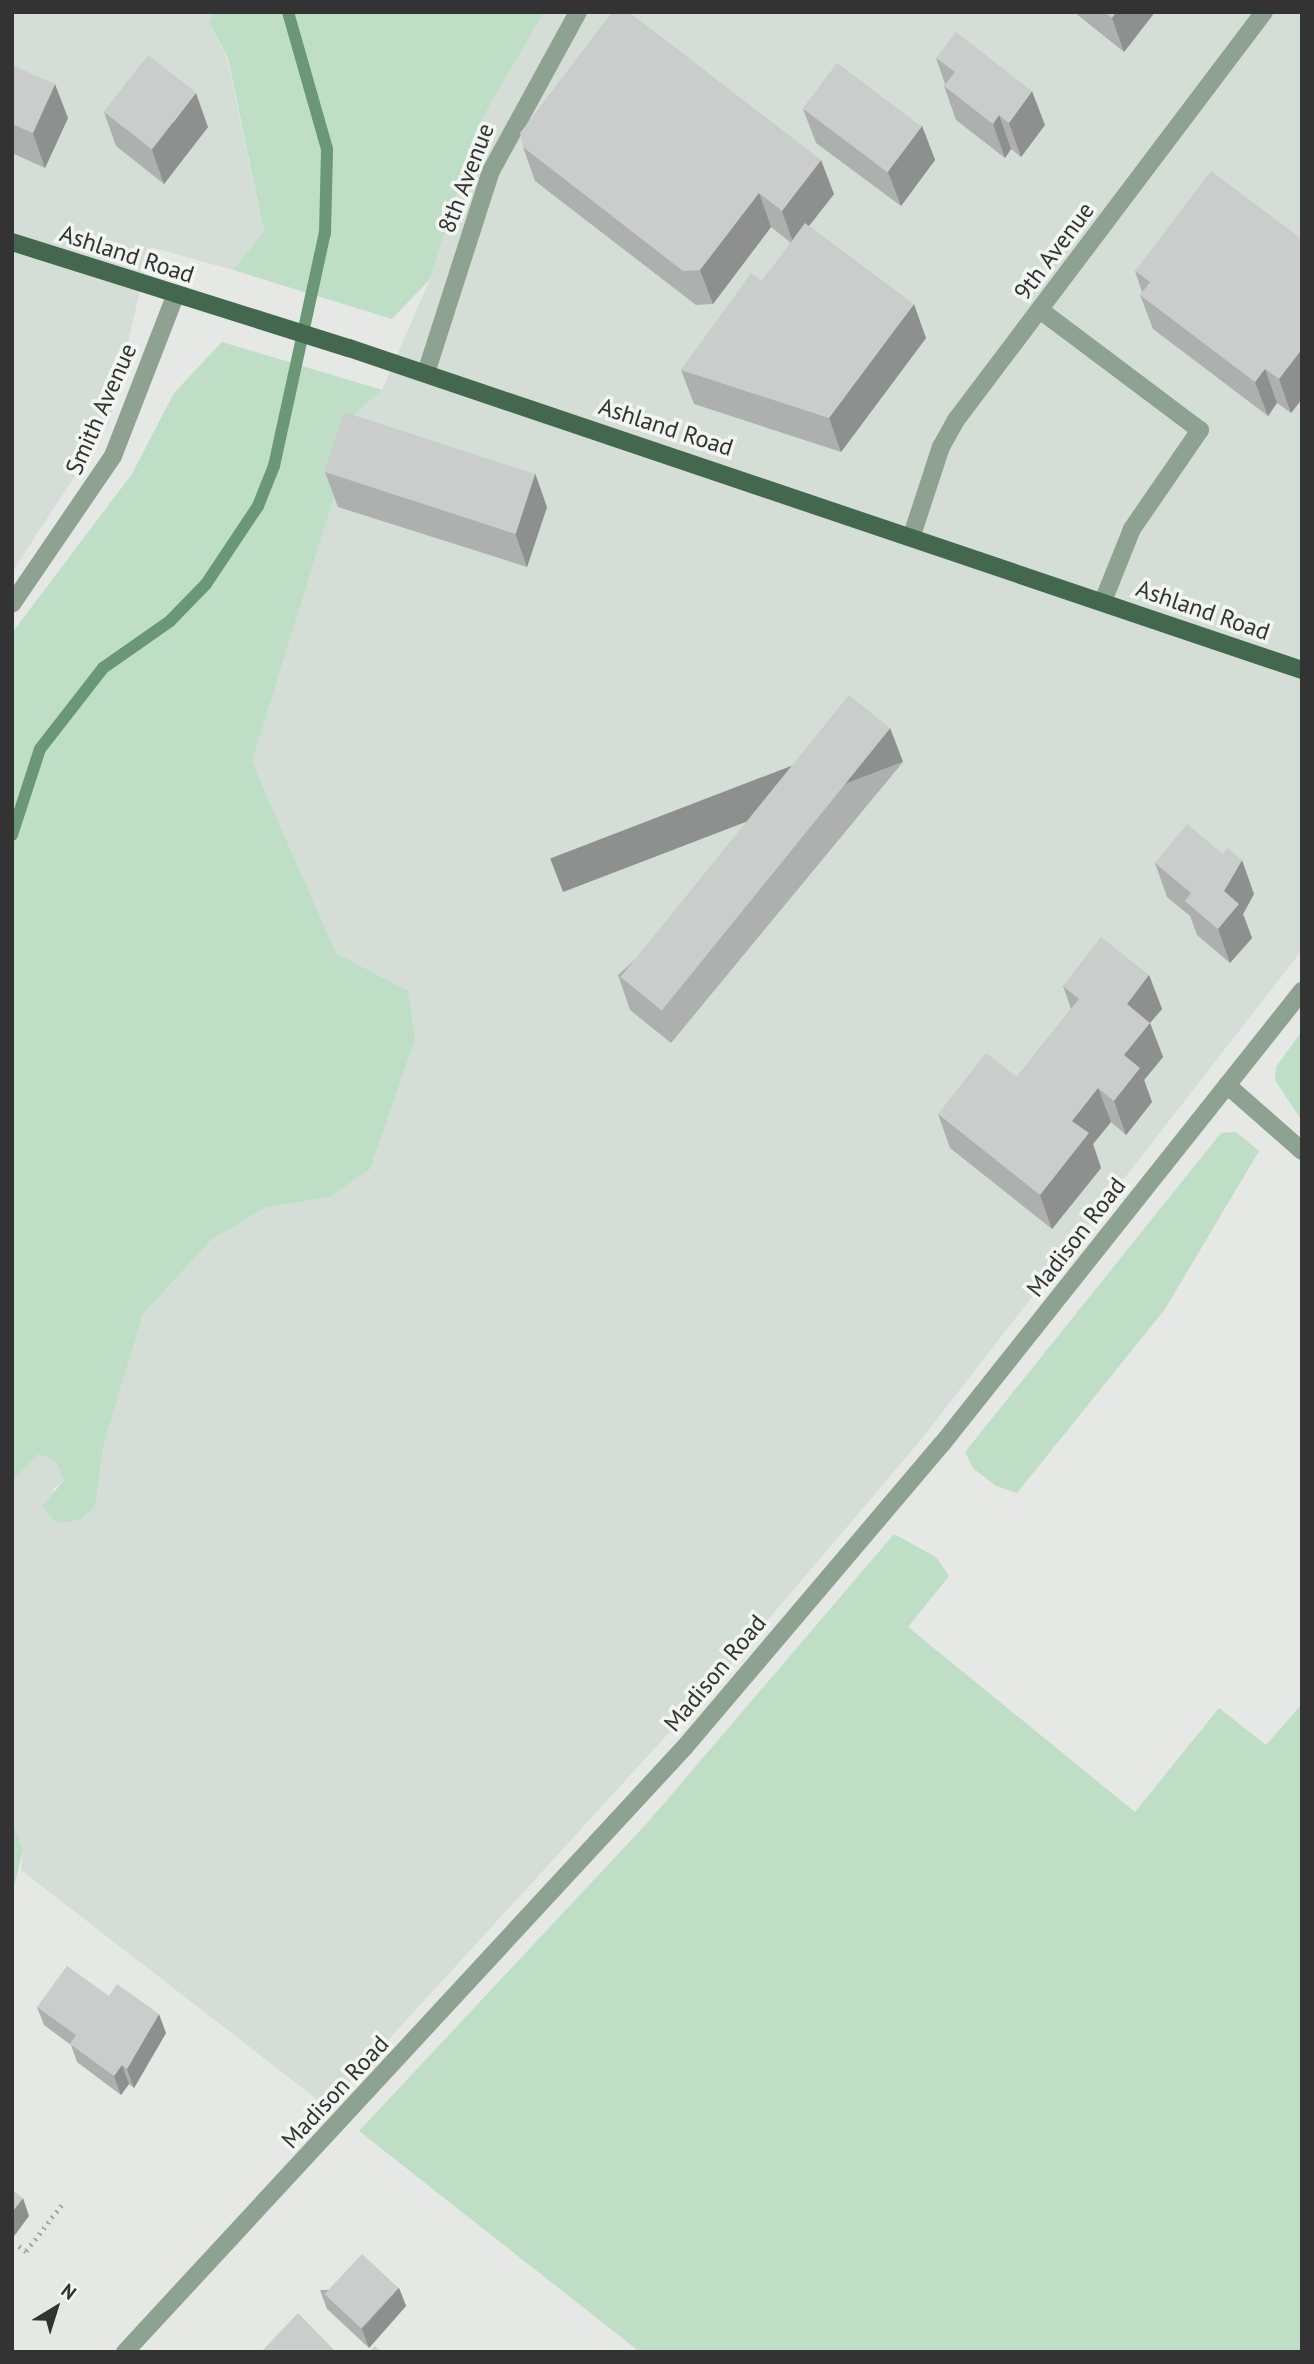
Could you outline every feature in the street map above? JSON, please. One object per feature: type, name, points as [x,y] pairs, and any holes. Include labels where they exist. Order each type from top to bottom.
[{"type":"main road","name":"Ashland Road","points":[[12,242],[175,296],[426,373],[912,535],[1302,670]]},
{"type":"street","name":"8th Avenue","points":[[426,373],[491,171],[578,12]]},
{"type":"street","name":"9th Avenue","points":[[912,535],[946,438],[1264,12]]},
{"type":"street","name":"Smith Avenue","points":[[12,604],[113,456],[175,296]]},
{"type":"street","points":[[1040,310],[1200,430],[1132,529],[1103,601]]},
{"type":"street","name":"Madison Road","points":[[125,2352],[684,1748],[942,1444],[1302,991]]},
{"type":"street","points":[[1227,1085],[1302,1151]]},
{"type":"path","points":[[19,2246],[26,2251],[63,2203]]},
{"type":"shaded area","points":[[12,12],[215,12],[209,23],[227,58],[264,233],[233,270],[150,247],[109,424],[12,572]]},
{"type":"shaded area","points":[[544,12],[1302,12],[1302,950],[920,1441],[709,1689],[327,2107],[21,1870],[23,1850],[12,1821],[12,1481],[39,1454],[58,1462],[64,1480],[52,1490],[95,1507],[104,1443],[143,1314],[212,1239],[265,1208],[329,1197],[408,991],[336,953],[252,762],[334,497],[345,423],[382,390],[430,279],[479,124]]},
{"type":"green space","points":[[215,12],[544,12],[479,124],[430,279],[392,319],[233,270],[264,232],[228,58],[209,22]]},
{"type":"green space","points":[[222,342],[382,390],[345,423],[334,497],[252,762],[336,953],[408,991],[415,1038],[370,1169],[329,1197],[265,1208],[212,1239],[143,1314],[104,1443],[95,1507],[79,1520],[56,1523],[43,1506],[64,1480],[57,1462],[39,1454],[12,1481],[12,633],[132,474],[174,393]]},
{"type":"green space","points":[[1302,1031],[1302,1121],[1275,1080],[1276,1067]]},
{"type":"green space","points":[[1236,1132],[1259,1151],[1165,1309],[1017,1493],[996,1486],[973,1468],[965,1452],[1221,1133]]},
{"type":"green space","points":[[894,1534],[936,1557],[949,1576],[908,1627],[1135,1812],[1219,1708],[1266,1745],[1302,1704],[1302,2352],[640,2352],[359,2131],[649,1821]]},
{"type":"green space","points":[[12,1821],[23,1850],[12,1894]]},
{"type":"building","points":[[612,12],[629,12],[821,160],[782,211],[759,193],[700,270],[683,271],[523,147],[520,133]]},
{"type":"building","points":[[1105,12],[1116,12],[1112,18]]},
{"type":"building","points":[[956,32],[1032,91],[1009,123],[999,115],[993,124],[944,86],[955,72],[936,58]]},
{"type":"building","points":[[148,55],[196,93],[152,149],[104,112]]},
{"type":"building","points":[[837,63],[922,127],[887,172],[803,109]]},
{"type":"building","points":[[12,65],[55,84],[33,133],[12,124]]},
{"type":"building","points":[[1211,171],[1302,239],[1302,349],[1279,379],[1265,369],[1255,382],[1140,295],[1150,282],[1135,271]]},
{"type":"building","points":[[805,223],[914,304],[829,418],[681,370],[751,273],[762,281]]},
{"type":"building","points":[[344,412],[535,474],[516,534],[325,472]]},
{"type":"building","points":[[849,695],[890,728],[662,1010],[621,977]]},
{"type":"building","points":[[1187,824],[1223,854],[1228,848],[1242,860],[1224,891],[1239,904],[1218,929],[1185,901],[1191,893],[1155,863]]},
{"type":"building","points":[[1101,937],[1149,975],[1127,1004],[1150,1023],[1124,1055],[1140,1068],[1114,1101],[1098,1088],[1072,1121],[1089,1133],[1040,1195],[938,1114],[986,1053],[1017,1077],[1079,999],[1063,986]]},
{"type":"building","points":[[67,1966],[109,1996],[117,1984],[159,2014],[127,2069],[122,2065],[114,2076],[70,2044],[76,2035],[37,2007]]},
{"type":"building","points":[[12,2190],[23,2198],[12,2212]]},
{"type":"building","points":[[362,2254],[399,2288],[361,2328],[324,2294]]},
{"type":"building","points":[[298,2313],[336,2352],[261,2352]]},
{"type":"building","points":[[375,2346],[381,2352],[369,2352]]},
{"type":"waterway","points":[[12,835],[40,749],[103,668],[170,621],[206,584],[258,506],[274,466],[325,233],[327,149],[288,12]]}]
